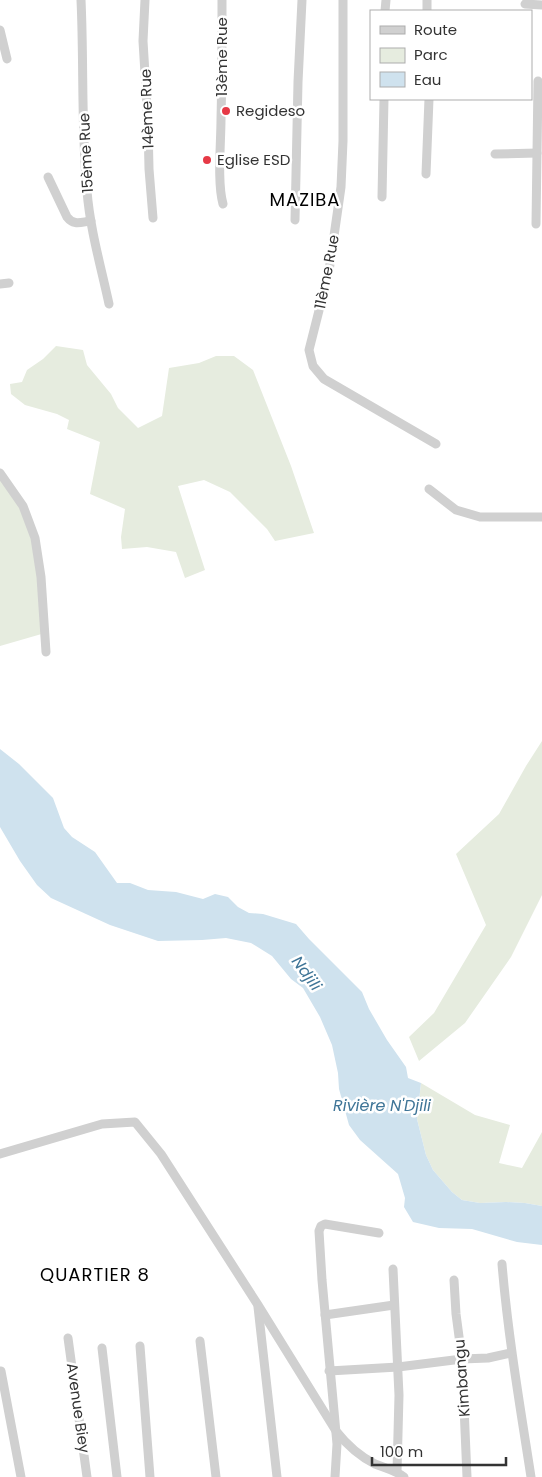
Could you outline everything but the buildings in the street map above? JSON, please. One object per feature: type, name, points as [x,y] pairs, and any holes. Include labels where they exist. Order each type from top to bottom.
[{"type":"street","name":"15ème Rue","points":[[81,0],[85,171],[91,221],[109,304]]},
{"type":"street","name":"14ème Rue","points":[[145,0],[144,40],[149,169],[153,218]]},
{"type":"street","name":"13ème Rue","points":[[222,0],[220,156],[221,197],[223,204]]},
{"type":"street","points":[[295,220],[302,0]]},
{"type":"street","name":"11ème Rue","points":[[343,0],[343,141],[341,187],[329,271],[309,350],[313,366],[324,380],[436,444]]},
{"type":"street","points":[[526,5],[542,5]]},
{"type":"street","points":[[0,30],[7,59]]},
{"type":"street","points":[[536,224],[537,81]]},
{"type":"street","points":[[382,197],[384,100]]},
{"type":"street","points":[[426,174],[429,100]]},
{"type":"street","points":[[496,154],[537,153]]},
{"type":"street","points":[[48,177],[70,222],[91,221]]},
{"type":"street","points":[[0,473],[23,506],[35,538],[42,577],[46,652]]},
{"type":"street","points":[[429,489],[456,510],[480,517],[542,517]]},
{"type":"street","points":[[0,1154],[102,1124],[135,1122],[162,1154],[258,1304],[336,1431],[358,1454],[375,1464],[401,1474],[393,1269]]},
{"type":"street","points":[[335,1477],[337,1444],[325,1315],[320,1241],[321,1226],[325,1224],[379,1233]]},
{"type":"street","points":[[502,1264],[511,1353],[531,1477]]},
{"type":"street","name":"Kimbangu","points":[[454,1280],[462,1359],[467,1477]]},
{"type":"street","points":[[258,1304],[277,1477]]},
{"type":"street","points":[[325,1315],[394,1306]]},
{"type":"street","name":"Avenue Biey","points":[[68,1338],[87,1477]]},
{"type":"street","points":[[200,1341],[216,1477]]},
{"type":"street","points":[[140,1346],[150,1477]]},
{"type":"street","points":[[102,1348],[117,1477]]},
{"type":"street","points":[[330,1371],[398,1367],[462,1359],[488,1358],[511,1353]]},
{"type":"street","points":[[1,1371],[21,1477]]},
{"type":"green space","points":[[56,346],[83,350],[87,365],[111,394],[118,408],[138,428],[162,416],[169,368],[199,363],[216,356],[234,356],[253,370],[291,466],[314,533],[275,541],[267,529],[230,492],[204,480],[178,486],[205,570],[185,578],[176,552],[147,547],[122,549],[121,537],[125,509],[90,494],[100,442],[67,429],[69,420],[57,414],[25,405],[11,394],[10,384],[22,382],[27,370],[43,359]]},
{"type":"green space","points":[[0,473],[23,506],[37,550],[45,633],[0,646]]},
{"type":"green space","points":[[542,741],[542,895],[511,957],[465,1023],[419,1061],[409,1037],[434,1013],[486,925],[456,854],[499,814]]},
{"type":"green space","points":[[421,1083],[475,1115],[510,1125],[499,1163],[522,1168],[542,1132],[542,1206],[506,1202],[480,1203],[462,1200],[452,1192],[433,1170],[426,1155],[417,1119]]},
{"type":"water","name":"Rivière N'Djili","points":[[0,749],[19,764],[53,798],[64,828],[72,837],[95,852],[117,883],[130,883],[148,890],[176,892],[203,899],[215,894],[228,897],[238,907],[249,913],[263,914],[296,924],[362,992],[369,1009],[387,1040],[406,1067],[408,1078],[421,1083],[417,1119],[426,1155],[433,1170],[452,1192],[462,1200],[480,1203],[525,1203],[542,1206],[542,1245],[517,1242],[472,1229],[439,1228],[413,1222],[404,1207],[405,1198],[398,1174],[360,1140],[349,1125],[339,1089],[338,1073],[332,1045],[320,1017],[303,988],[291,979],[272,956],[251,943],[226,938],[158,941],[110,925],[51,898],[37,885],[0,827]]},
{"type":"place","name":"Regideso","points":[[226,111]]},
{"type":"place","name":"Eglise ESD","points":[[207,160]]},
{"type":"district","name":"MAZIBA","points":[[305,200]]},
{"type":"district","name":"QUARTIER 8","points":[[95,1275]]},
{"type":"water label","name":"Ndjili","points":[[307,973]]}]
